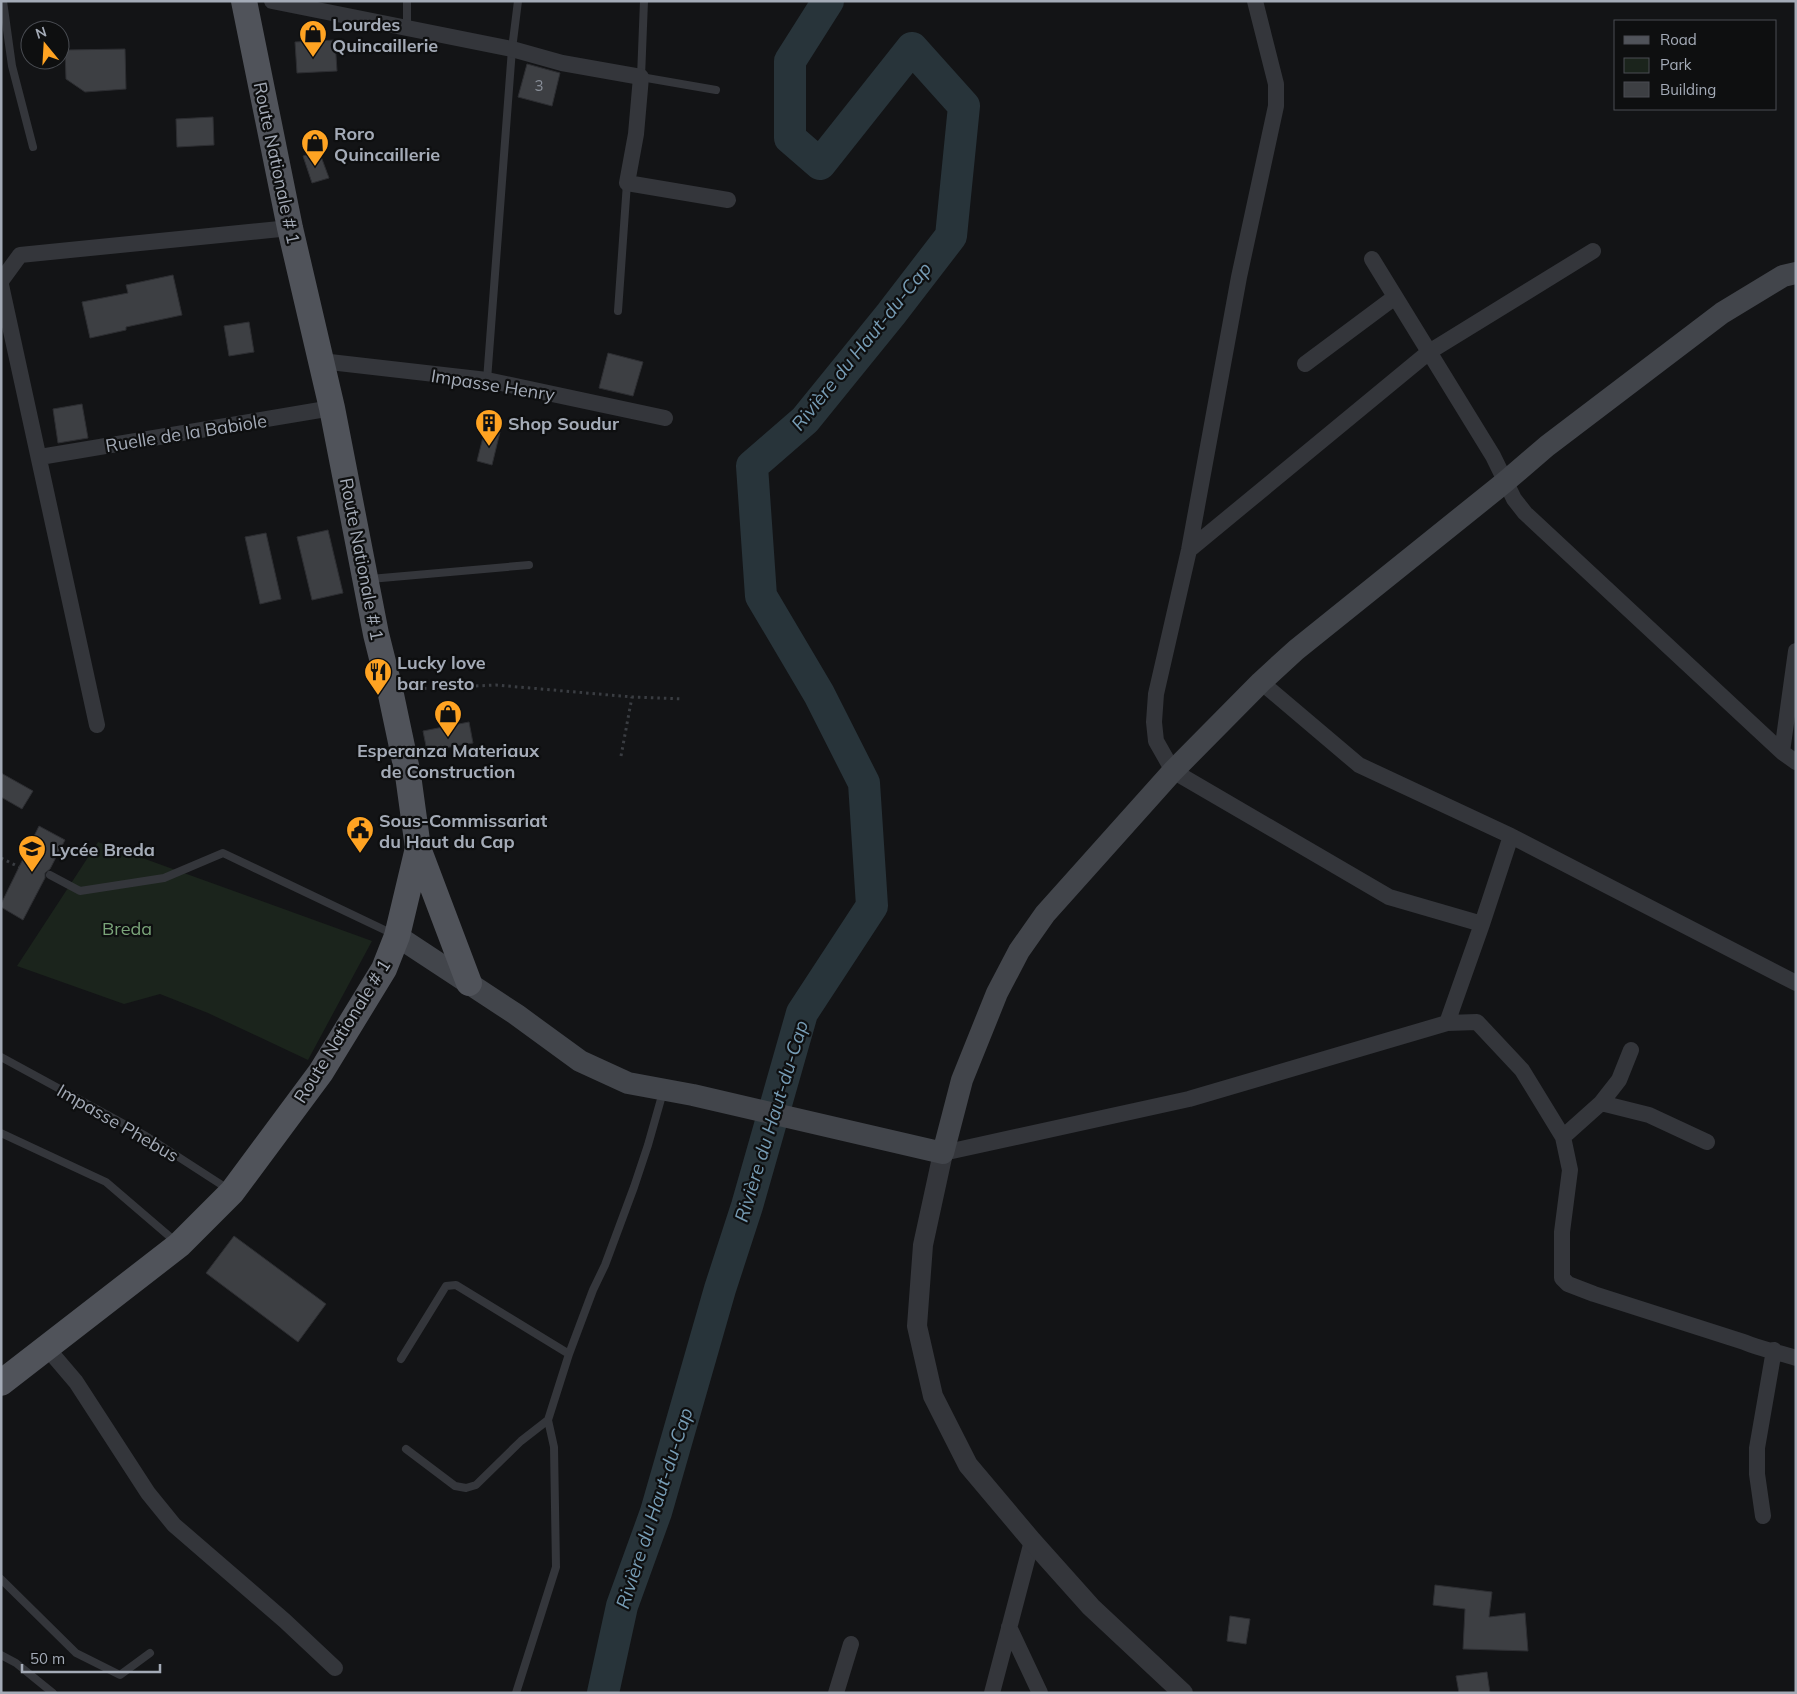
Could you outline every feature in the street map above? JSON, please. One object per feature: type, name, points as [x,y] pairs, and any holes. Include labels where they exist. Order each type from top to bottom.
[{"type":"main road","name":"Route Nationale # 1","points":[[1,1383],[179,1245],[232,1192],[321,1072],[384,969],[397,936],[418,848],[408,774],[376,634],[332,408],[290,228],[244,1]]},
{"type":"main road","points":[[397,936],[517,1015],[580,1061],[628,1083],[693,1095],[943,1153],[962,1080],[997,993],[1019,951],[1045,914],[1173,771],[1261,682],[1296,650],[1505,482],[1546,446],[1722,312],[1783,276],[1796,272]]},
{"type":"main road","points":[[418,848],[469,983]]},
{"type":"street","points":[[272,1],[512,49],[562,63],[641,77],[636,134],[627,182],[728,200]]},
{"type":"street","points":[[1255,1],[1276,84],[1276,106],[1238,277],[1189,550],[1156,694],[1156,741],[1173,771],[1389,897],[1482,924]]},
{"type":"street","points":[[1,281],[20,255],[290,228]]},
{"type":"street","points":[[1189,550],[1428,352],[1593,251]]},
{"type":"street","points":[[1372,259],[1493,456],[1514,500],[1782,752],[1796,762]]},
{"type":"street","points":[[1,285],[97,725]]},
{"type":"street","points":[[1305,364],[1395,297]]},
{"type":"street","name":"Impasse Henry","points":[[321,361],[487,380],[664,418]]},
{"type":"street","name":"Ruelle de la Babiole","points":[[40,457],[332,408]]},
{"type":"street","points":[[1782,752],[1796,650]]},
{"type":"street","points":[[1261,682],[1360,765],[1511,836],[1796,983]]},
{"type":"street","points":[[1447,1023],[1511,836]]},
{"type":"street","points":[[1183,1693],[1091,1607],[968,1465],[933,1396],[917,1326],[923,1245],[943,1153],[1189,1099],[1447,1023],[1477,1022],[1522,1070],[1563,1137],[1570,1170],[1562,1232],[1562,1278],[1568,1284],[1594,1294],[1758,1348],[1774,1350],[1796,1358]]},
{"type":"street","points":[[1563,1137],[1600,1103],[1619,1080],[1631,1050]]},
{"type":"street","points":[[1600,1103],[1649,1115],[1707,1142]]},
{"type":"street","points":[[47,1348],[76,1382],[148,1493],[174,1526],[285,1621],[335,1668]]},
{"type":"street","points":[[1763,1516],[1757,1474],[1757,1448],[1774,1350]]},
{"type":"street","points":[[992,1693],[1032,1541]]},
{"type":"street","points":[[1009,1627],[1040,1693]]},
{"type":"street","points":[[836,1693],[851,1644]]},
{"type":"lane","points":[[3,1],[12,66],[33,147]]},
{"type":"lane","points":[[407,1],[407,28]]},
{"type":"lane","points":[[487,380],[512,49],[518,1]]},
{"type":"lane","points":[[644,1],[641,77],[716,90]]},
{"type":"lane","points":[[618,311],[627,182]]},
{"type":"lane","points":[[366,579],[529,565]]},
{"type":"lane","points":[[50,875],[80,891],[164,878],[223,853],[397,936]]},
{"type":"lane","name":"Impasse Phebus","points":[[1,1057],[146,1136],[232,1192]]},
{"type":"lane","points":[[516,1693],[556,1567],[554,1447],[548,1420],[569,1354],[634,1187],[664,1090]]},
{"type":"lane","points":[[1,1133],[106,1182],[179,1245]]},
{"type":"lane","points":[[401,1359],[446,1286],[451,1285],[456,1285],[569,1354]]},
{"type":"lane","points":[[406,1449],[455,1486],[466,1488],[476,1485],[521,1441],[548,1420]]},
{"type":"lane","points":[[1,1579],[76,1653],[120,1675],[150,1653]]},
{"type":"lane","points":[[1,1655],[16,1663],[52,1693]]},
{"type":"path","points":[[390,690],[496,685],[632,697],[683,699]]},
{"type":"path","points":[[621,756],[632,697]]},
{"type":"path","points":[[1,858],[19,867]]},
{"type":"green space","name":"Breda","points":[[98,842],[372,941],[308,1060],[208,1013],[160,994],[124,1004],[17,966]]},
{"type":"building","points":[[335,40],[337,71],[297,73],[295,42]]},
{"type":"building","points":[[125,49],[126,89],[85,92],[66,79],[66,70],[70,70],[70,50]]},
{"type":"building","points":[[527,64],[560,73],[552,106],[518,97]]},
{"type":"building","points":[[213,117],[214,145],[177,147],[176,119]]},
{"type":"building","points":[[319,151],[329,178],[312,183],[303,156]]},
{"type":"building","points":[[173,275],[182,315],[126,327],[126,330],[90,338],[82,302],[128,293],[126,285]]},
{"type":"building","points":[[249,322],[254,352],[229,356],[224,326]]},
{"type":"building","points":[[608,353],[643,362],[633,396],[599,388]]},
{"type":"building","points":[[82,404],[88,438],[58,443],[53,409]]},
{"type":"building","name":"Shop Soudur","points":[[485,429],[500,432],[492,465],[477,461]]},
{"type":"building","points":[[328,530],[343,593],[312,600],[297,537]]},
{"type":"building","points":[[266,533],[281,599],[260,604],[245,537]]},
{"type":"building","points":[[469,722],[473,743],[427,751],[423,731]]},
{"type":"building","points":[[1,773],[33,791],[22,809],[1,797]]},
{"type":"building","points":[[39,826],[65,840],[50,869],[45,873],[45,878],[23,920],[1,907],[1,904]]},
{"type":"building","points":[[234,1236],[326,1304],[298,1342],[206,1273]]},
{"type":"building","points":[[1435,1585],[1492,1592],[1489,1617],[1525,1613],[1528,1651],[1463,1649],[1465,1609],[1433,1605]]},
{"type":"building","points":[[1230,1616],[1250,1619],[1246,1644],[1227,1641]]},
{"type":"building","points":[[1487,1672],[1490,1693],[1459,1693],[1456,1676]]},
{"type":"waterway","name":"Rivière du Haut-du-Cap","points":[[603,1693],[622,1606],[656,1512],[802,1013],[872,906],[864,783],[819,694],[761,596],[752,466],[805,420],[951,236],[964,106],[912,48],[820,164],[790,138],[790,61],[828,1]]},
{"type":"place","name":"Lourdes Quincaillerie","points":[[313,58]]},
{"type":"place","name":"Roro Quincaillerie","points":[[315,167]]},
{"type":"place","name":"Shop Soudur","points":[[489,447]]},
{"type":"place","name":"Lucky love bar resto","points":[[378,696]]},
{"type":"place","name":"Esperanza Materiaux de Construction","points":[[448,738]]},
{"type":"place","name":"Sous-Commissariat du Haut du Cap","points":[[360,854]]},
{"type":"place","name":"Lycée Breda","points":[[32,873]]}]
